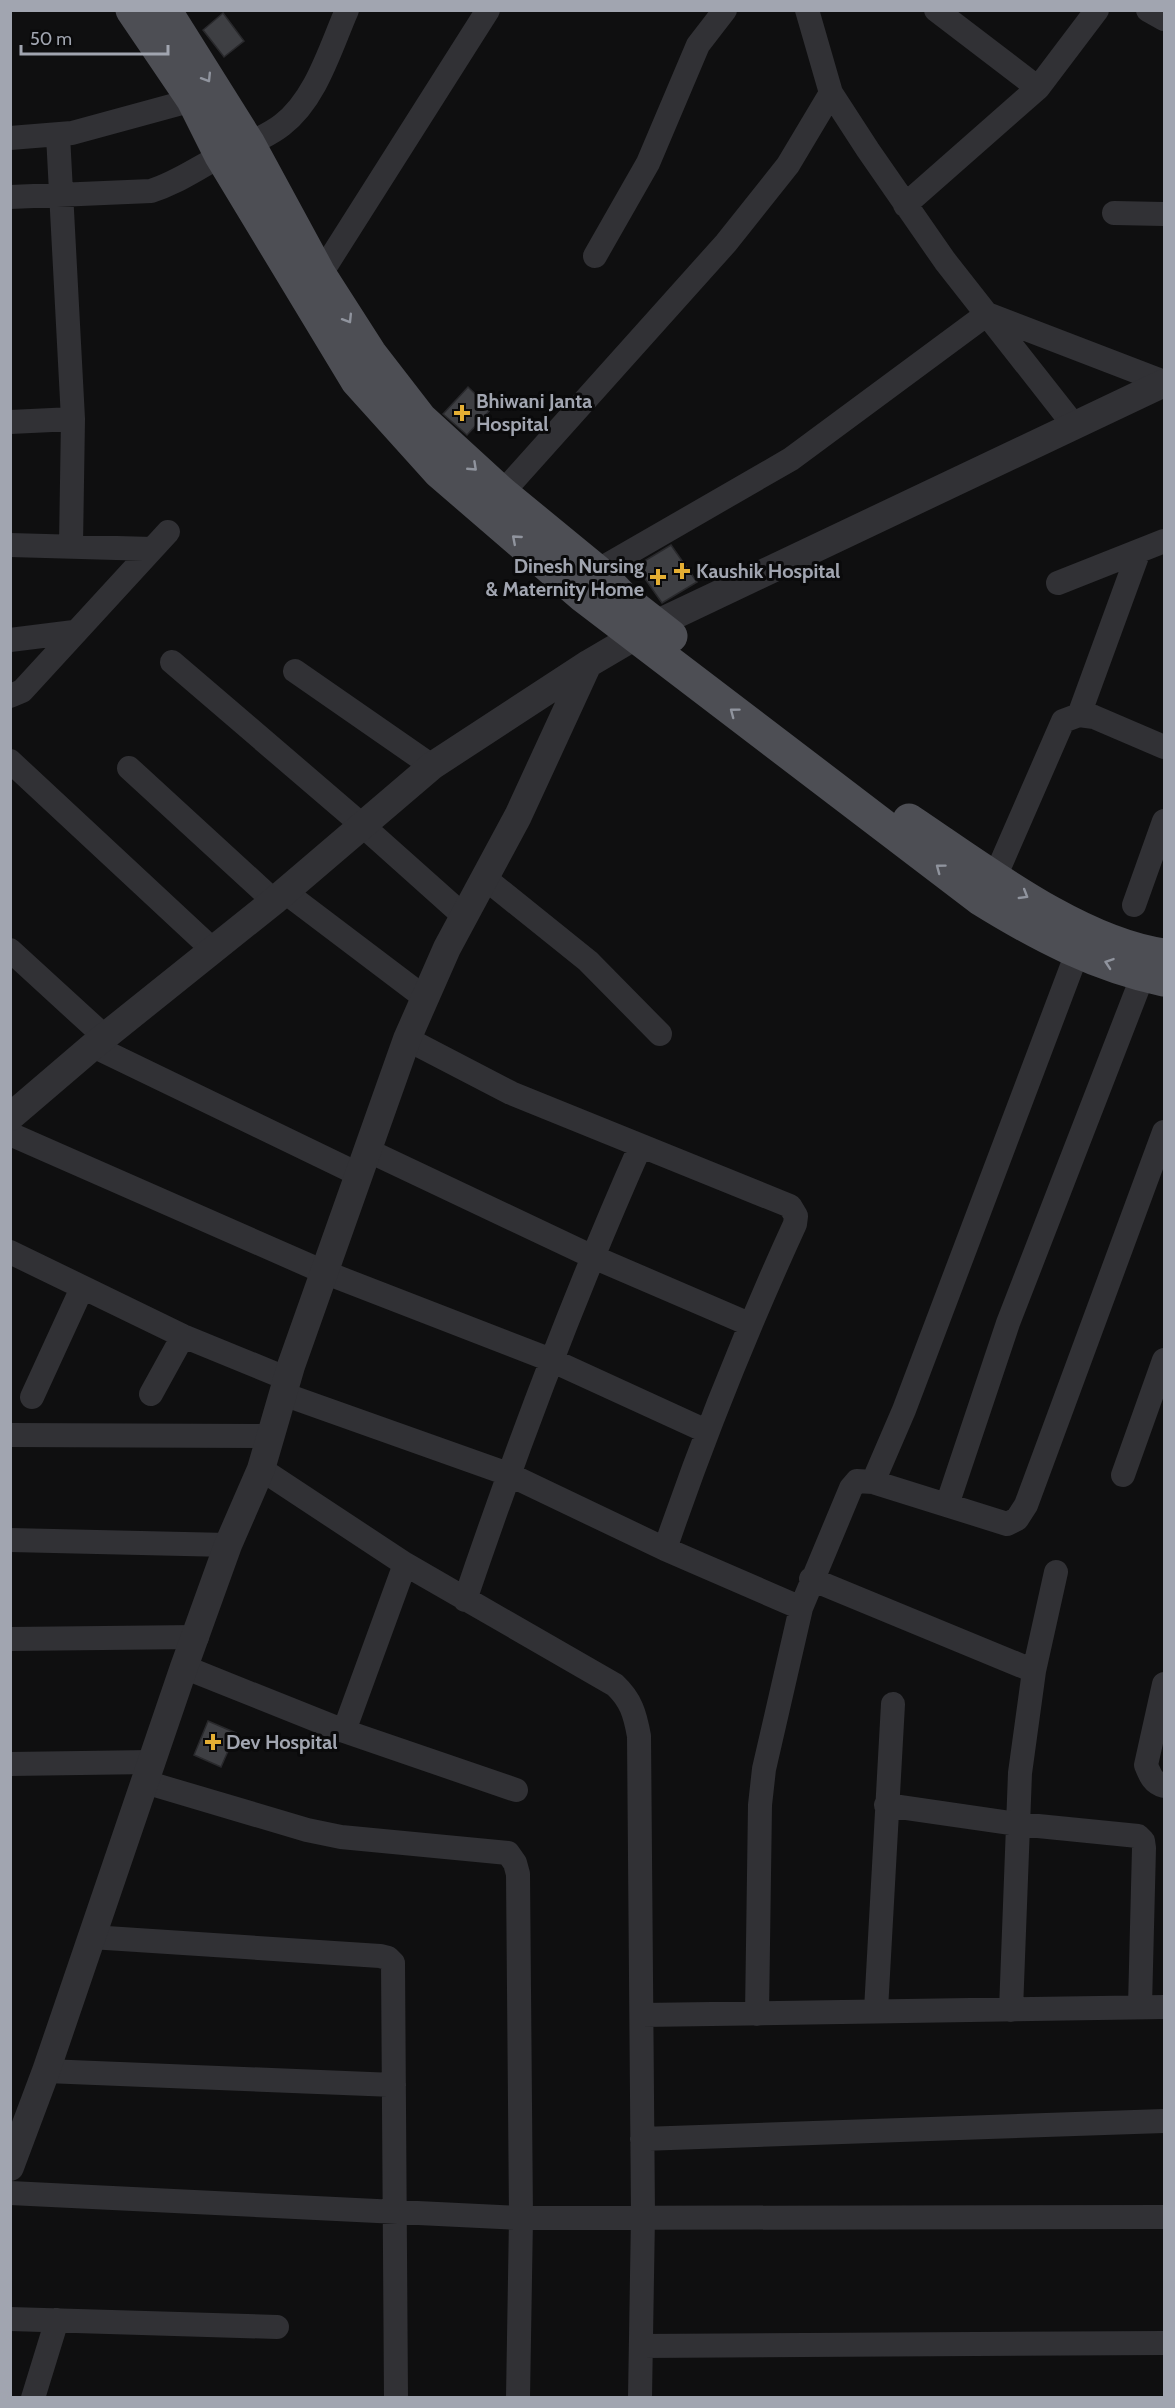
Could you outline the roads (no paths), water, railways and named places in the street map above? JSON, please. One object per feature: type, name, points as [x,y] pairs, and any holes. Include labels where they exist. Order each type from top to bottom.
[{"type":"main road","points":[[132,10],[193,100],[235,150],[321,275],[370,353],[421,420],[502,494],[597,571],[625,600],[645,631],[980,899],[1029,930],[1077,952],[1157,970]]},
{"type":"main road","points":[[166,11],[235,150],[357,381],[440,472],[584,597],[645,631],[893,809],[995,877],[1083,930],[1122,945],[1157,970]]},
{"type":"street","points":[[10,197],[151,191],[171,185],[281,126],[297,111],[311,91],[347,10]]},
{"type":"street","points":[[321,275],[488,10]]},
{"type":"street","points":[[595,256],[648,163],[698,45],[724,10]]},
{"type":"street","points":[[807,10],[831,93],[905,206],[1073,424]]},
{"type":"street","points":[[936,10],[1038,88]]},
{"type":"street","points":[[905,206],[1038,88],[1096,10]]},
{"type":"street","points":[[1149,10],[1164,19]]},
{"type":"street","points":[[502,494],[726,243],[788,165],[831,93]]},
{"type":"street","points":[[10,138],[58,135],[193,100]]},
{"type":"street","points":[[58,135],[73,419],[71,545]]},
{"type":"street","points":[[1114,213],[1164,214]]},
{"type":"street","points":[[987,314],[1164,382]]},
{"type":"street","points":[[597,571],[791,459],[987,314]]},
{"type":"street","points":[[706,1431],[551,1360],[324,1272],[12,1118],[99,1041],[280,897],[432,766],[588,664],[645,631],[1164,382]]},
{"type":"street","points":[[10,422],[73,419]]},
{"type":"street","points":[[10,696],[17,696],[22,691],[168,532]]},
{"type":"street","points":[[1058,583],[1164,541]]},
{"type":"street","points":[[10,545],[152,549]]},
{"type":"street","points":[[1079,715],[1139,552]]},
{"type":"street","points":[[10,640],[74,632]]},
{"type":"street","points":[[172,662],[465,917]]},
{"type":"street","points":[[11,2162],[46,2071],[228,1545],[261,1469],[324,1272],[365,1163],[407,1039],[447,948],[486,879],[588,664]]},
{"type":"street","points":[[296,670],[432,766]]},
{"type":"street","points":[[995,877],[1053,738],[1063,721],[1079,715],[1094,717],[1164,747]]},
{"type":"street","points":[[10,761],[212,949]]},
{"type":"street","points":[[129,768],[280,897],[424,998]]},
{"type":"street","points":[[1134,905],[1164,821]]},
{"type":"street","points":[[486,879],[588,961],[660,1034]]},
{"type":"street","points":[[10,950],[99,1041],[365,1163],[749,1324]]},
{"type":"street","points":[[873,1482],[904,1410],[1077,952]]},
{"type":"street","points":[[947,1505],[1008,1323],[1157,970]]},
{"type":"street","points":[[407,1039],[511,1094],[790,1206],[796,1216],[795,1224],[749,1324],[706,1431],[665,1549]]},
{"type":"street","points":[[757,2014],[760,1805],[764,1769],[801,1608],[811,1579],[851,1488],[857,1481],[873,1482],[1007,1524],[1017,1519],[1026,1504],[1164,1132]]},
{"type":"street","points":[[465,1600],[508,1474],[591,1256],[640,1147]]},
{"type":"street","points":[[10,1252],[286,1387],[508,1474],[665,1549],[801,1608]]},
{"type":"street","points":[[32,1397],[82,1288]]},
{"type":"street","points":[[151,1394],[183,1336]]},
{"type":"street","points":[[1123,1475],[1164,1360]]},
{"type":"street","points":[[10,1435],[271,1436]]},
{"type":"street","points":[[261,1469],[405,1564],[615,1685],[627,1696],[635,1713],[639,1736],[642,2015],[643,2216],[640,2397]]},
{"type":"street","points":[[10,1540],[228,1545]]},
{"type":"street","points":[[344,1731],[405,1564]]},
{"type":"street","points":[[1011,2010],[1020,1773],[1034,1671],[1056,1572]]},
{"type":"street","points":[[811,1579],[1034,1671]]},
{"type":"street","points":[[10,1640],[197,1637]]},
{"type":"street","points":[[184,1668],[344,1731],[516,1790]]},
{"type":"street","points":[[1164,1684],[1146,1765],[1150,1776],[1158,1784],[1164,1786]]},
{"type":"street","points":[[876,2010],[893,1704]]},
{"type":"street","points":[[10,1764],[148,1772],[307,1830],[341,1837],[507,1853],[515,1863],[518,1874],[521,2218],[518,2397]]},
{"type":"street","points":[[886,1806],[1018,1824],[1138,1836],[1143,1840],[1140,2006]]},
{"type":"street","points":[[91,1937],[388,1958],[395,1972],[396,2397]]},
{"type":"street","points":[[642,2015],[1164,2007]]},
{"type":"street","points":[[46,2071],[394,2085]]},
{"type":"street","points":[[642,2139],[1164,2121]]},
{"type":"street","points":[[10,2193],[521,2218],[643,2216],[1164,2217]]},
{"type":"street","points":[[10,2319],[277,2327]]},
{"type":"street","points":[[33,2397],[57,2320]]},
{"type":"street","points":[[641,2346],[1164,2343]]},
{"type":"place","name":"Bhiwani Janta Hospital","points":[[462,413]]},
{"type":"place","name":"Kaushik Hospital","points":[[682,571]]},
{"type":"place","name":"Dinesh Nursing & Maternity Home","points":[[658,577]]},
{"type":"place","name":"Dev Hospital","points":[[213,1742]]}]
